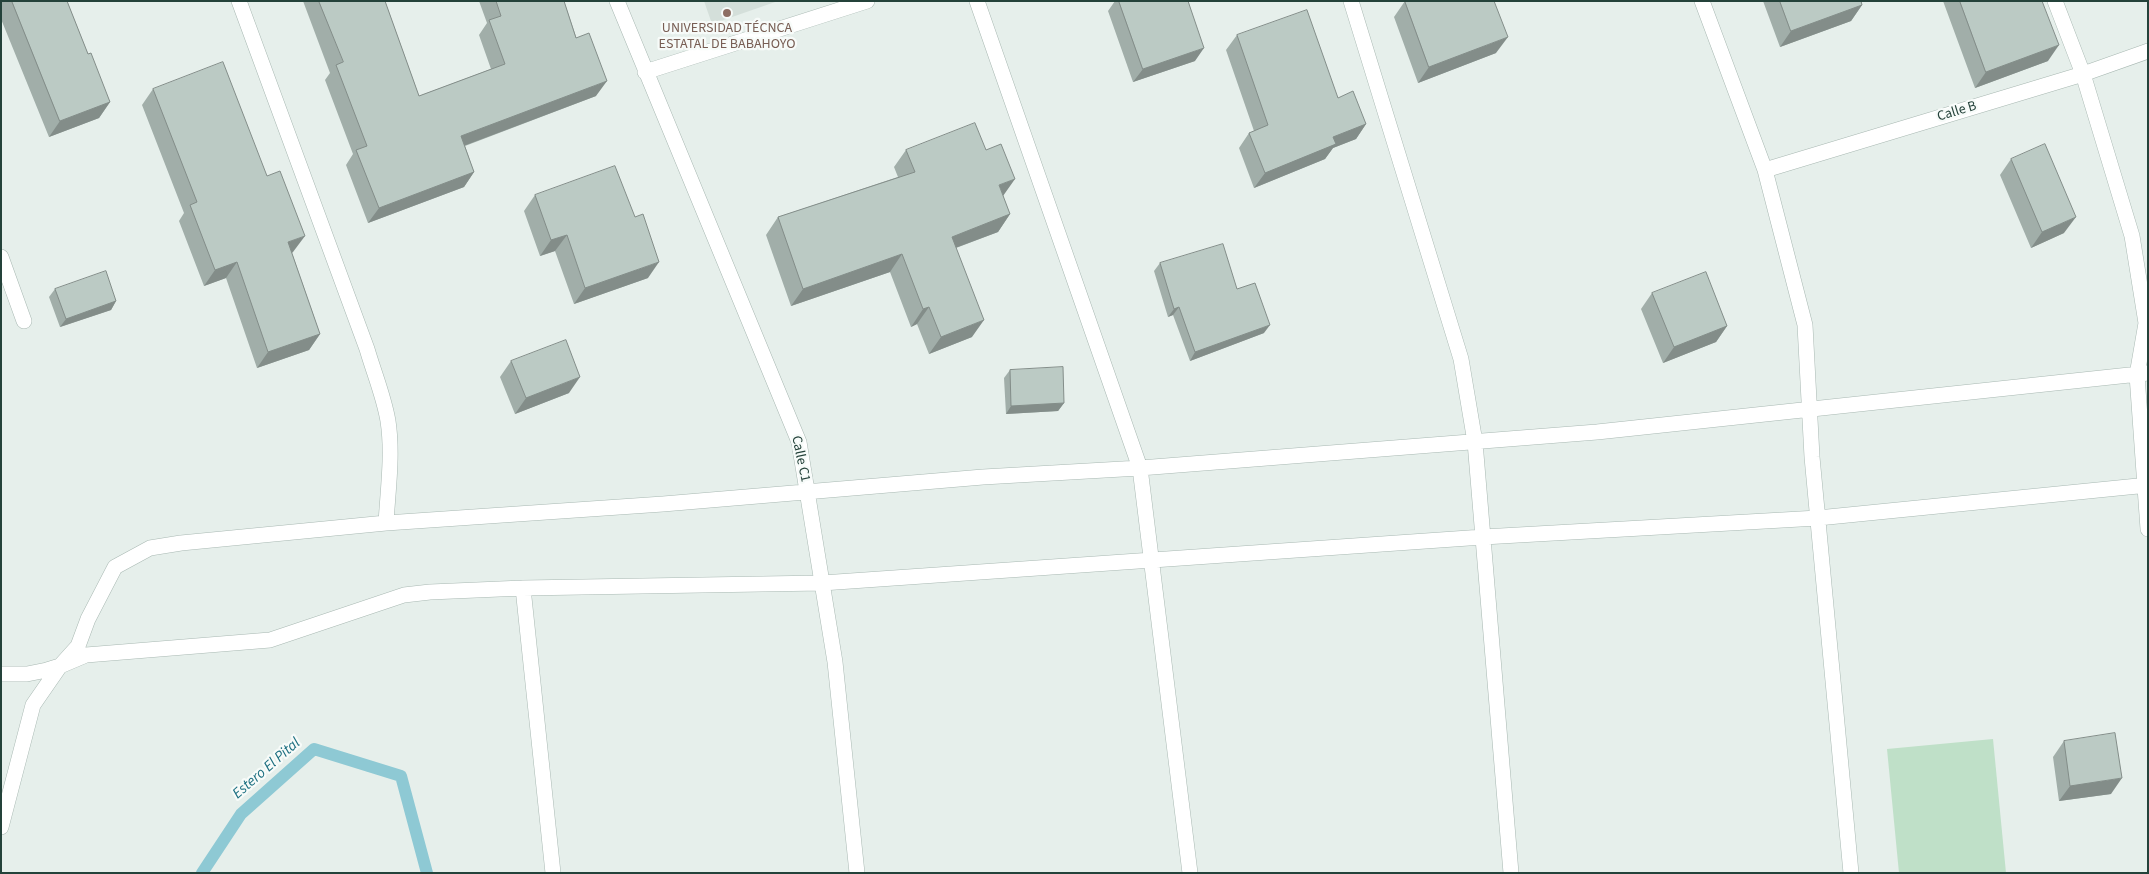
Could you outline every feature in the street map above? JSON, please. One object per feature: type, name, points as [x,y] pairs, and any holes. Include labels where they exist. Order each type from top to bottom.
[{"type":"street","points":[[239,1],[367,349],[388,420],[390,453],[386,522]]},
{"type":"street","name":"Calle C1","points":[[617,1],[799,442],[835,662],[857,873]]},
{"type":"street","points":[[645,72],[867,1]]},
{"type":"street","points":[[977,1],[1140,468],[1190,873]]},
{"type":"street","points":[[1351,1],[1461,359],[1475,442],[1511,873]]},
{"type":"street","points":[[1702,1],[1765,170],[1805,324],[1812,457],[1851,873]]},
{"type":"street","points":[[2055,1],[2083,74],[2132,236],[2146,324],[2142,374],[2148,529]]},
{"type":"street","name":"Calle B","points":[[1765,170],[2083,74],[2148,51]]},
{"type":"street","points":[[1,257],[24,321]]},
{"type":"street","points":[[1,827],[33,705],[60,666],[78,646],[88,619],[115,567],[150,548],[386,522],[663,504],[983,477],[1140,468],[1597,432],[2142,374]]},
{"type":"street","points":[[1,674],[26,674],[47,670],[86,655],[270,640],[404,595],[523,588],[822,583],[1483,537],[1818,518],[2146,486]]},
{"type":"street","points":[[523,588],[552,873]]},
{"type":"shaded area","name":"UNIVERSIDAD TÉCNCA ESTATAL DE BABAHOYO","points":[[704,1],[778,1],[712,24]]},
{"type":"green space","points":[[1993,739],[2006,873],[1899,873],[1887,749]]},
{"type":"building","points":[[12,1],[67,1],[88,54],[91,53],[110,102],[60,121]]},
{"type":"building","points":[[319,1],[385,1],[419,96],[505,64],[489,20],[501,16],[496,1],[564,1],[576,38],[589,33],[607,81],[461,136],[474,172],[379,208],[356,150],[367,146],[336,65],[343,62]]},
{"type":"building","points":[[1119,1],[1188,1],[1204,48],[1143,69]]},
{"type":"building","points":[[1405,1],[1494,1],[1508,37],[1429,67]]},
{"type":"building","points":[[1780,1],[1861,1],[1862,5],[1791,31]]},
{"type":"building","points":[[1960,1],[2042,1],[2059,45],[1986,72]]},
{"type":"building","points":[[1307,10],[1338,98],[1353,91],[1366,124],[1333,137],[1336,144],[1265,173],[1249,133],[1268,125],[1237,35]]},
{"type":"building","points":[[223,62],[267,176],[280,171],[305,236],[288,242],[320,334],[268,352],[237,262],[215,270],[190,205],[197,202],[153,89]]},
{"type":"building","points":[[975,123],[986,150],[1001,144],[1015,179],[999,185],[1010,214],[952,237],[984,320],[941,337],[929,307],[923,309],[902,254],[803,289],[778,217],[915,172],[906,150]]},
{"type":"building","points":[[2045,144],[2076,217],[2042,232],[2011,159]]},
{"type":"building","points":[[615,166],[635,217],[643,214],[659,262],[585,288],[567,235],[551,240],[535,195]]},
{"type":"building","points":[[1223,244],[1237,289],[1255,283],[1270,325],[1195,352],[1179,307],[1174,309],[1160,263]]},
{"type":"building","points":[[106,271],[116,301],[66,319],[55,289]]},
{"type":"building","points":[[1706,272],[1727,326],[1674,347],[1652,293]]},
{"type":"building","points":[[566,340],[580,377],[526,398],[511,361]]},
{"type":"building","points":[[1063,367],[1064,403],[1011,406],[1010,370]]},
{"type":"building","points":[[2115,733],[2122,778],[2070,786],[2064,741]]},
{"type":"waterway","name":"Estero El Pital","points":[[202,873],[241,814],[314,749],[401,776],[427,873]]},
{"type":"place","name":"UNIVERSIDAD TÉCNCA ESTATAL DE BABAHOYO","points":[[727,13]]}]
